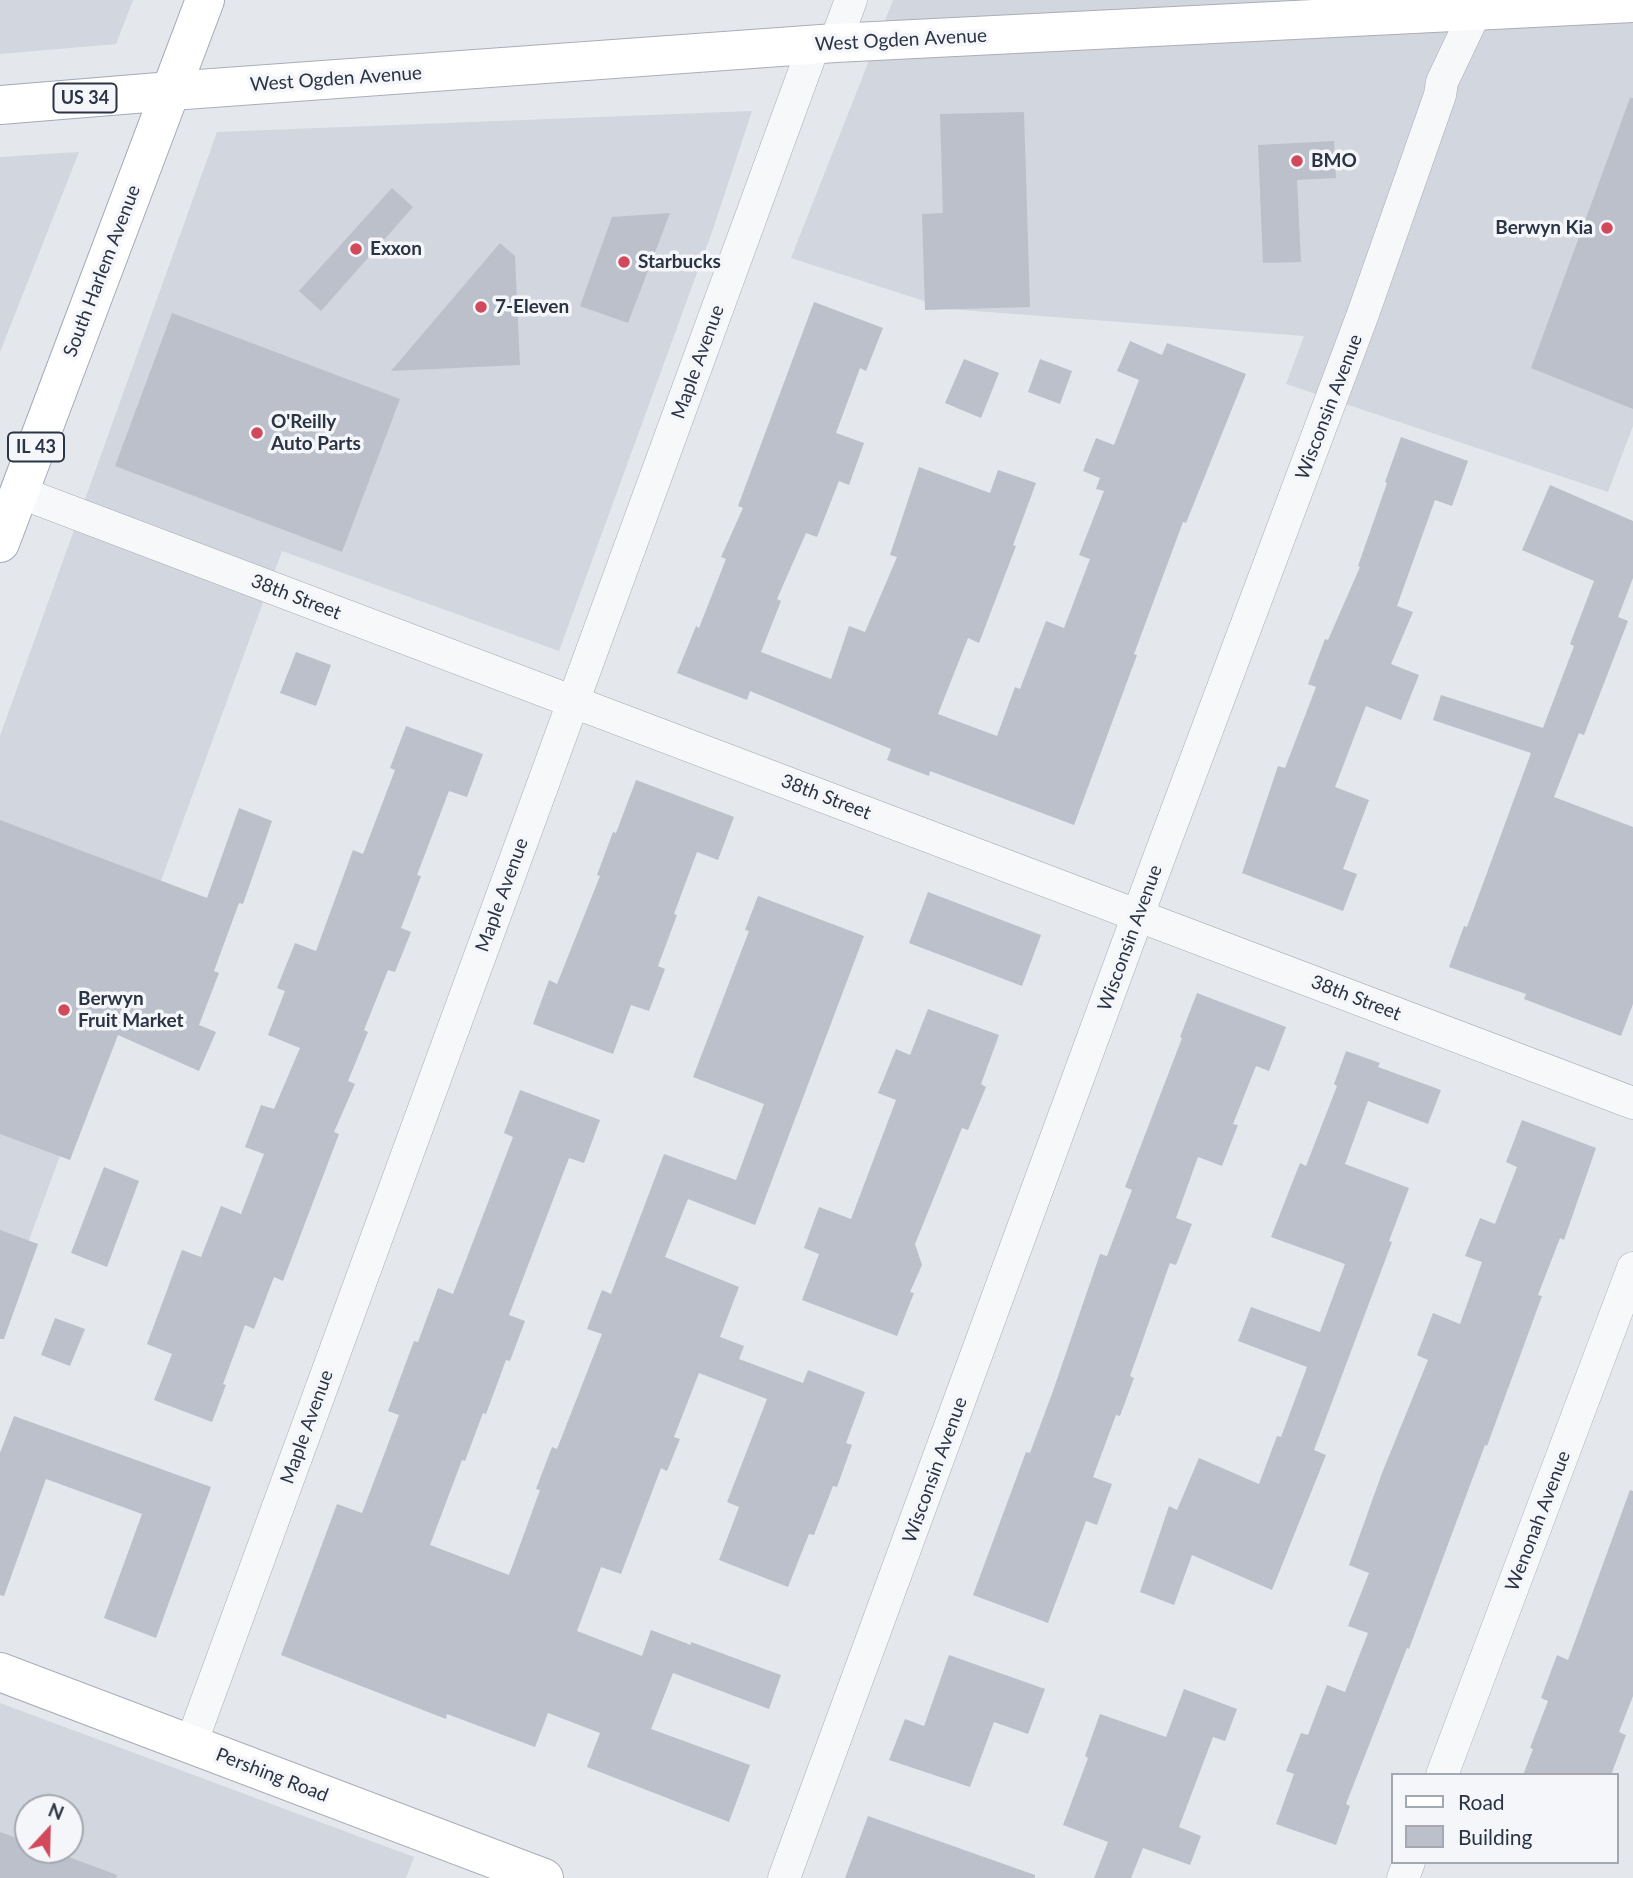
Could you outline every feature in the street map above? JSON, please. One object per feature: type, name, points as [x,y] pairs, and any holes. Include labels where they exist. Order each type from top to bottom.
[{"type":"main road","name":"South Harlem Avenue","points":[[0,542],[205,0]]},
{"type":"main road","name":"West Ogden Avenue","points":[[170,91],[824,44],[1479,5],[1633,3]]},
{"type":"main road","name":"US 34","points":[[0,105],[170,91]]},
{"type":"main road","name":"Pershing Road","points":[[0,1672],[544,1878]]},
{"type":"street","name":"Maple Avenue","points":[[191,1744],[573,701],[824,44],[851,0]]},
{"type":"street","name":"Wisconsin Avenue","points":[[784,1878],[1363,314],[1440,95],[1442,82],[1479,5]]},
{"type":"street","name":"38th Street","points":[[19,492],[1633,1103]]},
{"type":"street","name":"Wenonah Avenue","points":[[1443,1773],[1633,1268]]},
{"type":"shaded area","points":[[0,0],[133,0],[116,44],[0,54]]},
{"type":"shaded area","points":[[893,0],[1633,0],[1633,426],[1608,492],[1286,384],[1304,336],[949,309],[791,258]]},
{"type":"shaded area","points":[[752,111],[713,229],[559,651],[282,551],[0,1319],[0,736],[217,132]]},
{"type":"shaded area","points":[[79,152],[0,352],[0,157]]},
{"type":"shaded area","points":[[0,1703],[414,1857],[406,1878],[0,1878]]},
{"type":"building","name":"Berwyn Kia","points":[[1630,98],[1633,98],[1633,409],[1531,368]]},
{"type":"building","points":[[1024,112],[1030,307],[925,310],[922,214],[943,213],[940,114]]},
{"type":"building","points":[[1334,141],[1336,178],[1297,180],[1301,262],[1263,263],[1258,145]]},
{"type":"building","name":"Exxon","points":[[392,188],[413,207],[321,311],[299,291]]},
{"type":"building","name":"Starbucks","points":[[670,213],[628,323],[580,306],[612,217]]},
{"type":"building","name":"7-Eleven","points":[[500,243],[515,256],[520,365],[391,371]]},
{"type":"building","points":[[814,302],[883,328],[866,371],[860,368],[836,433],[864,443],[849,485],[839,481],[817,537],[806,533],[777,599],[781,601],[761,652],[831,679],[849,626],[865,632],[897,557],[890,555],[919,467],[990,493],[998,470],[1036,483],[1013,545],[1016,546],[979,643],[968,638],[938,714],[997,736],[1015,687],[1020,689],[1046,621],[1064,628],[1090,559],[1079,555],[1104,491],[1096,489],[1100,478],[1083,471],[1096,438],[1114,445],[1139,380],[1117,371],[1130,341],[1162,355],[1167,343],[1246,374],[1186,523],[1183,522],[1074,825],[930,771],[929,776],[887,760],[891,749],[750,691],[747,700],[677,673],[696,626],[699,628],[726,559],[721,557],[743,508],[738,506]]},
{"type":"building","name":"O'Reilly Auto Parts","points":[[172,313],[400,399],[342,552],[115,466]]},
{"type":"building","points":[[964,359],[999,373],[981,418],[945,403]]},
{"type":"building","points":[[1040,359],[1072,371],[1060,404],[1028,392]]},
{"type":"building","points":[[1401,437],[1468,461],[1452,506],[1435,500],[1397,606],[1413,612],[1391,664],[1419,675],[1401,720],[1366,706],[1335,787],[1369,800],[1343,869],[1357,874],[1343,911],[1242,873],[1278,766],[1285,768],[1316,687],[1308,684],[1325,639],[1328,640],[1360,567],[1358,566]]},
{"type":"building","points":[[1550,485],[1633,521],[1633,578],[1618,617],[1628,621],[1584,735],[1579,733],[1554,797],[1633,827],[1633,1004],[1621,1036],[1524,999],[1526,994],[1449,967],[1464,926],[1467,927],[1531,753],[1433,720],[1441,695],[1543,728],[1574,646],[1570,644],[1594,581],[1522,550]]},
{"type":"building","points":[[296,652],[331,665],[316,706],[280,693]]},
{"type":"building","points":[[406,726],[483,754],[467,797],[449,791],[417,875],[421,876],[401,928],[411,932],[395,972],[388,970],[364,1030],[368,1032],[348,1081],[355,1084],[334,1132],[339,1134],[283,1281],[274,1277],[254,1329],[245,1325],[212,1422],[154,1400],[172,1354],[147,1344],[182,1250],[201,1257],[221,1206],[241,1214],[264,1154],[245,1147],[261,1105],[274,1109],[300,1048],[268,1035],[285,991],[277,988],[295,943],[316,951],[353,850],[363,854],[395,770],[390,768]]},
{"type":"building","points":[[636,780],[734,817],[718,860],[697,852],[658,966],[665,969],[649,1011],[631,1005],[613,1054],[533,1024],[549,980],[557,984],[600,876],[597,875],[613,832],[616,833]]},
{"type":"building","name":"Berwyn Fruit Market","points":[[239,808],[272,821],[243,904],[239,903],[214,971],[219,973],[199,1025],[216,1032],[199,1071],[118,1035],[70,1160],[0,1134],[0,820],[207,898]]},
{"type":"building","points":[[928,892],[1041,935],[1022,986],[909,943]]},
{"type":"building","points":[[758,896],[864,936],[755,1225],[688,1199],[665,1257],[739,1287],[720,1337],[744,1346],[739,1359],[803,1383],[808,1370],[865,1392],[846,1443],[852,1445],[837,1487],[833,1486],[814,1535],[809,1534],[788,1587],[719,1560],[739,1507],[727,1502],[767,1399],[699,1373],[674,1437],[680,1439],[667,1471],[661,1468],[621,1574],[601,1567],[577,1631],[642,1656],[651,1630],[781,1675],[769,1709],[673,1673],[651,1729],[750,1765],[729,1822],[587,1767],[600,1733],[548,1713],[535,1747],[447,1714],[446,1719],[281,1655],[337,1504],[362,1513],[399,1415],[388,1411],[414,1341],[418,1342],[438,1288],[453,1294],[513,1137],[504,1133],[520,1090],[600,1120],[584,1163],[569,1158],[509,1315],[525,1321],[510,1361],[506,1360],[486,1414],[483,1413],[465,1461],[462,1460],[430,1545],[509,1575],[540,1490],[536,1489],[552,1447],[557,1449],[602,1334],[587,1329],[602,1290],[611,1294],[664,1154],[736,1180],[764,1104],[693,1077],[749,931],[745,930]]},
{"type":"building","points":[[1197,993],[1286,1027],[1269,1071],[1256,1066],[1233,1124],[1238,1125],[1222,1166],[1198,1157],[1176,1218],[1192,1224],[1176,1265],[1170,1263],[1130,1376],[1134,1378],[1120,1416],[1116,1415],[1093,1477],[1112,1484],[1097,1525],[1086,1521],[1048,1623],[973,1595],[1026,1452],[1030,1453],[1100,1254],[1107,1256],[1132,1190],[1125,1187]]},
{"type":"building","points":[[928,1009],[999,1035],[981,1084],[986,1087],[968,1130],[962,1128],[915,1244],[922,1265],[910,1292],[914,1293],[897,1336],[802,1300],[819,1254],[804,1248],[819,1207],[851,1219],[896,1100],[878,1093],[896,1049],[910,1055]]},
{"type":"building","points":[[1346,1051],[1380,1063],[1378,1067],[1441,1090],[1428,1124],[1368,1101],[1345,1164],[1409,1188],[1389,1241],[1392,1242],[1314,1450],[1326,1455],[1272,1590],[1192,1555],[1174,1605],[1140,1592],[1169,1506],[1177,1510],[1199,1458],[1259,1484],[1277,1436],[1281,1437],[1307,1367],[1238,1341],[1251,1307],[1320,1332],[1345,1264],[1271,1237],[1300,1163],[1306,1166],[1337,1086],[1334,1084]]},
{"type":"building","points":[[1522,1120],[1596,1148],[1564,1240],[1560,1238],[1538,1295],[1542,1296],[1487,1446],[1485,1445],[1409,1649],[1407,1648],[1346,1804],[1350,1806],[1336,1845],[1276,1824],[1294,1774],[1286,1771],[1301,1733],[1308,1735],[1327,1685],[1345,1692],[1368,1633],[1348,1626],[1369,1573],[1349,1565],[1382,1473],[1428,1360],[1417,1355],[1433,1313],[1460,1324],[1482,1262],[1465,1256],[1480,1218],[1495,1224],[1517,1167],[1506,1162]]},
{"type":"building","points":[[104,1167],[139,1181],[107,1267],[71,1253]]},
{"type":"building","points":[[0,1230],[38,1244],[4,1339],[0,1339]]},
{"type":"building","points":[[55,1318],[85,1329],[70,1366],[41,1355]]},
{"type":"building","points":[[14,1416],[211,1487],[156,1638],[104,1618],[142,1514],[46,1479],[4,1596],[0,1595],[0,1453]]},
{"type":"building","points":[[1630,1490],[1633,1491],[1633,1696],[1619,1732],[1626,1735],[1612,1773],[1524,1773],[1548,1701],[1541,1698],[1557,1655],[1568,1660]]},
{"type":"building","points":[[949,1655],[1045,1689],[1028,1734],[994,1722],[970,1787],[889,1760],[905,1719],[924,1726]]},
{"type":"building","points":[[1184,1689],[1237,1709],[1225,1741],[1213,1737],[1179,1827],[1201,1836],[1190,1865],[1143,1848],[1131,1878],[1094,1878],[1108,1842],[1063,1825],[1088,1758],[1085,1756],[1100,1714],[1166,1737]]},
{"type":"building","points":[[868,1816],[1035,1875],[1035,1878],[845,1878]]},
{"type":"building","points":[[0,1832],[14,1837],[14,1864],[84,1863],[117,1875],[116,1878],[0,1878]]},
{"type":"place","name":"BMO","points":[[1297,161]]},
{"type":"place","name":"Berwyn Kia","points":[[1607,228]]},
{"type":"place","name":"Exxon","points":[[356,249]]},
{"type":"place","name":"Starbucks","points":[[624,262]]},
{"type":"place","name":"7-Eleven","points":[[481,307]]},
{"type":"place","name":"O'Reilly Auto Parts","points":[[257,433]]},
{"type":"place","name":"Berwyn Fruit Market","points":[[64,1010]]}]
